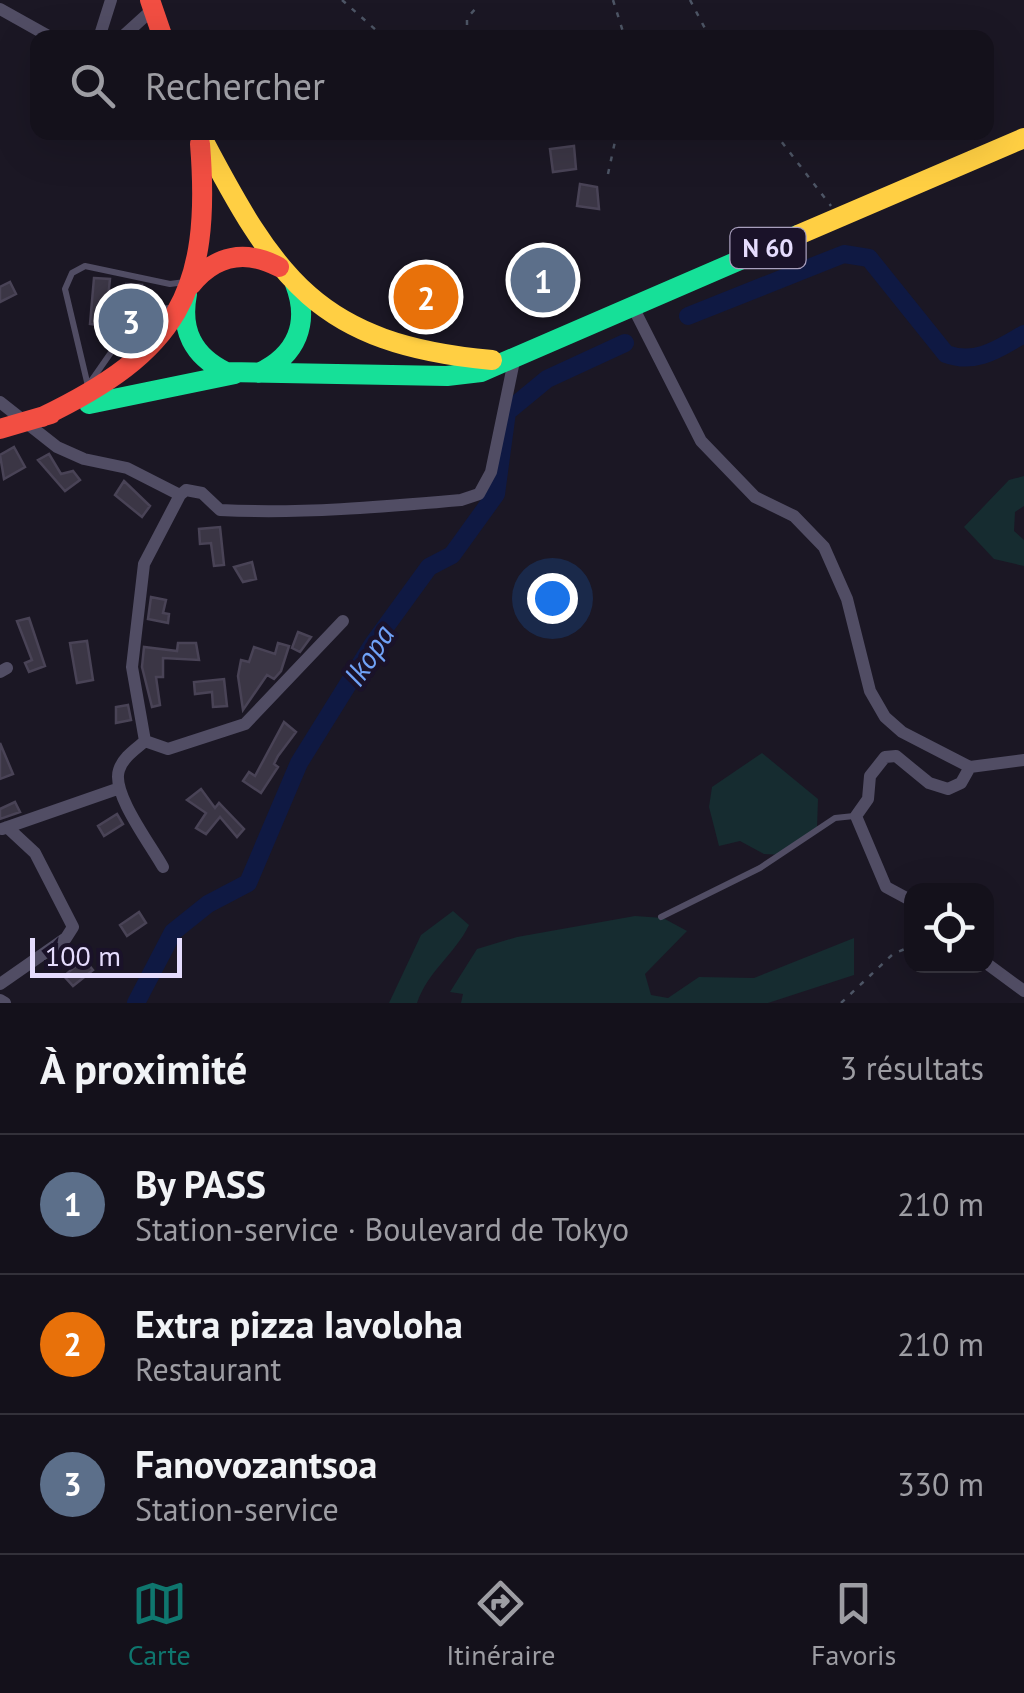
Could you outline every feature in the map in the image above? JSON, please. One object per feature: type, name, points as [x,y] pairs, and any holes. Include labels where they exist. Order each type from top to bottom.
[{"type":"main road","points":[[151,5],[160,30]]},
{"type":"main road","name":"N 60","points":[[514,361],[839,215],[1024,138]]},
{"type":"main road","points":[[199,140],[205,217],[187,291],[184,323],[195,350],[217,368],[242,374],[447,376],[514,361]]},
{"type":"main road","points":[[0,429],[136,392],[278,364],[298,341],[303,311],[287,275],[203,140]]},
{"type":"main road","points":[[34,419],[145,357],[187,291],[209,265],[235,255],[254,256],[287,275],[338,320],[391,347],[426,357],[514,361]]},
{"type":"street","points":[[102,30],[112,0]]},
{"type":"street","points":[[129,30],[151,5]]},
{"type":"street","points":[[0,10],[37,30]]},
{"type":"street","points":[[634,310],[702,440],[755,496],[794,516],[824,547],[847,599],[870,691],[885,717],[902,732],[970,767],[1024,760]]},
{"type":"street","points":[[145,741],[132,667],[144,564],[180,495],[186,490],[202,492],[220,510],[242,511],[343,510],[461,500],[479,494],[491,472],[514,361]]},
{"type":"street","points":[[0,402],[34,419],[57,446],[84,459],[127,468],[180,495]]},
{"type":"street","points":[[145,741],[168,749],[245,724],[343,621]]},
{"type":"street","points":[[145,741],[124,759],[117,772],[117,789],[164,867]]},
{"type":"street","points":[[904,896],[886,886],[856,816],[868,799],[870,776],[885,757],[896,756],[928,783],[948,789],[961,783],[970,767]]},
{"type":"street","points":[[4,828],[117,789]]},
{"type":"street","points":[[0,984],[66,938],[72,927],[35,853],[4,828]]},
{"type":"street","points":[[994,969],[1024,991]]},
{"type":"lane","points":[[83,394],[65,290],[72,273],[85,266],[187,291]]},
{"type":"lane","points":[[140,308],[187,291]]},
{"type":"lane","points":[[83,394],[112,350],[114,308],[124,308]]},
{"type":"lane","points":[[661,917],[760,868],[835,818],[856,816]]},
{"type":"path","points":[[342,0],[376,30]]},
{"type":"path","points":[[612,0],[622,30]]},
{"type":"path","points":[[690,0],[706,30]]},
{"type":"path","points":[[467,30],[467,18],[478,6]]},
{"type":"path","points":[[608,174],[616,140]]},
{"type":"path","points":[[779,140],[801,173],[839,215]]},
{"type":"path","points":[[840,1003],[893,954],[904,949]]},
{"type":"green space","points":[[1024,476],[1024,506],[1015,512],[1014,531],[1024,540],[1024,566],[994,559],[964,527],[1009,480]]},
{"type":"green space","points":[[762,753],[818,799],[817,828],[783,855],[764,854],[740,841],[719,846],[709,807],[712,787]]},
{"type":"green space","points":[[453,911],[469,925],[427,982],[417,1003],[389,1003],[421,935]]},
{"type":"green space","points":[[635,916],[663,918],[687,931],[645,974],[651,995],[668,998],[699,977],[754,978],[854,938],[854,975],[768,1003],[461,1003],[463,994],[450,992],[477,949],[517,937]]},
{"type":"building","points":[[574,146],[576,169],[553,172],[550,149]]},
{"type":"building","points":[[580,184],[597,187],[599,209],[577,206]]},
{"type":"building","points":[[94,278],[110,279],[105,326],[90,324]]},
{"type":"building","points":[[10,282],[16,294],[0,302],[0,287]]},
{"type":"building","points":[[126,284],[142,285],[140,302],[133,308],[139,316],[138,334],[122,332],[123,315],[131,309],[124,301]]},
{"type":"building","points":[[14,447],[25,467],[4,479],[0,455]]},
{"type":"building","points":[[49,454],[61,474],[73,471],[80,480],[65,491],[38,460]]},
{"type":"building","points":[[124,481],[150,506],[142,517],[115,495]]},
{"type":"building","points":[[220,527],[224,565],[214,566],[211,543],[200,544],[199,529]]},
{"type":"building","points":[[252,562],[256,579],[243,582],[234,567]]},
{"type":"building","points":[[151,597],[166,600],[163,613],[169,614],[168,623],[148,619]]},
{"type":"building","points":[[29,618],[45,666],[29,672],[25,663],[32,660],[17,621]]},
{"type":"building","points":[[298,632],[311,637],[300,652],[292,648]]},
{"type":"building","points":[[87,641],[93,680],[77,683],[70,643]]},
{"type":"building","points":[[178,643],[196,643],[199,660],[163,658],[163,677],[156,677],[160,705],[152,707],[142,667],[144,647],[177,651]]},
{"type":"building","points":[[278,643],[289,646],[281,671],[274,679],[267,675],[243,710],[238,676],[241,660],[249,662],[254,647],[275,654]]},
{"type":"building","points":[[224,679],[227,706],[213,707],[212,692],[195,694],[194,682]]},
{"type":"building","points":[[128,705],[131,720],[116,723],[116,707]]},
{"type":"building","points":[[284,722],[296,732],[278,756],[274,764],[278,767],[261,793],[243,781],[249,772],[255,776]]},
{"type":"building","points":[[0,743],[13,774],[0,779]]},
{"type":"building","points":[[201,789],[215,808],[219,803],[244,829],[237,837],[220,817],[206,834],[196,828],[206,813],[187,800]]},
{"type":"building","points":[[15,802],[20,812],[0,819],[0,809]]},
{"type":"building","points":[[117,814],[123,824],[104,836],[98,826]]},
{"type":"building","points":[[139,912],[146,923],[127,936],[120,925]]},
{"type":"building","points":[[84,959],[93,970],[73,986],[64,976]]},
{"type":"waterway","name":"Ikopa","points":[[688,316],[844,254],[869,258],[946,354],[977,356],[1024,334]]},
{"type":"waterway","name":"Ikopa","points":[[136,1003],[173,932],[208,904],[248,883],[299,763],[373,644],[429,567],[452,555],[496,494],[507,412],[547,379],[625,343]]},
{"type":"traffic: fast","points":[[187,294],[185,319],[192,341],[205,358],[226,372],[447,376],[481,372],[798,235]]},
{"type":"traffic: fast","points":[[259,373],[283,357],[297,336],[301,312],[295,284]]},
{"type":"traffic: fast","points":[[89,404],[235,374]]},
{"type":"traffic: slow","points":[[798,235],[1024,138]]},
{"type":"traffic: slow","points":[[203,140],[253,227],[279,265],[309,295],[343,320],[383,338],[432,352],[492,360]]},
{"type":"traffic: jam","points":[[150,0],[160,30]]},
{"type":"traffic: jam","points":[[42,417],[125,368],[154,341],[176,312],[191,279],[199,240],[200,144]]},
{"type":"traffic: jam","points":[[191,285],[210,267],[231,258],[254,258],[279,267]]},
{"type":"traffic: jam","points":[[0,429],[51,414]]},
{"type":"place","name":"By PASS","points":[[543,280]]},
{"type":"place","name":"Extra pizza Iavoloha","points":[[426,297]]},
{"type":"place","name":"Fanovozantsoa","points":[[131,321]]}]
